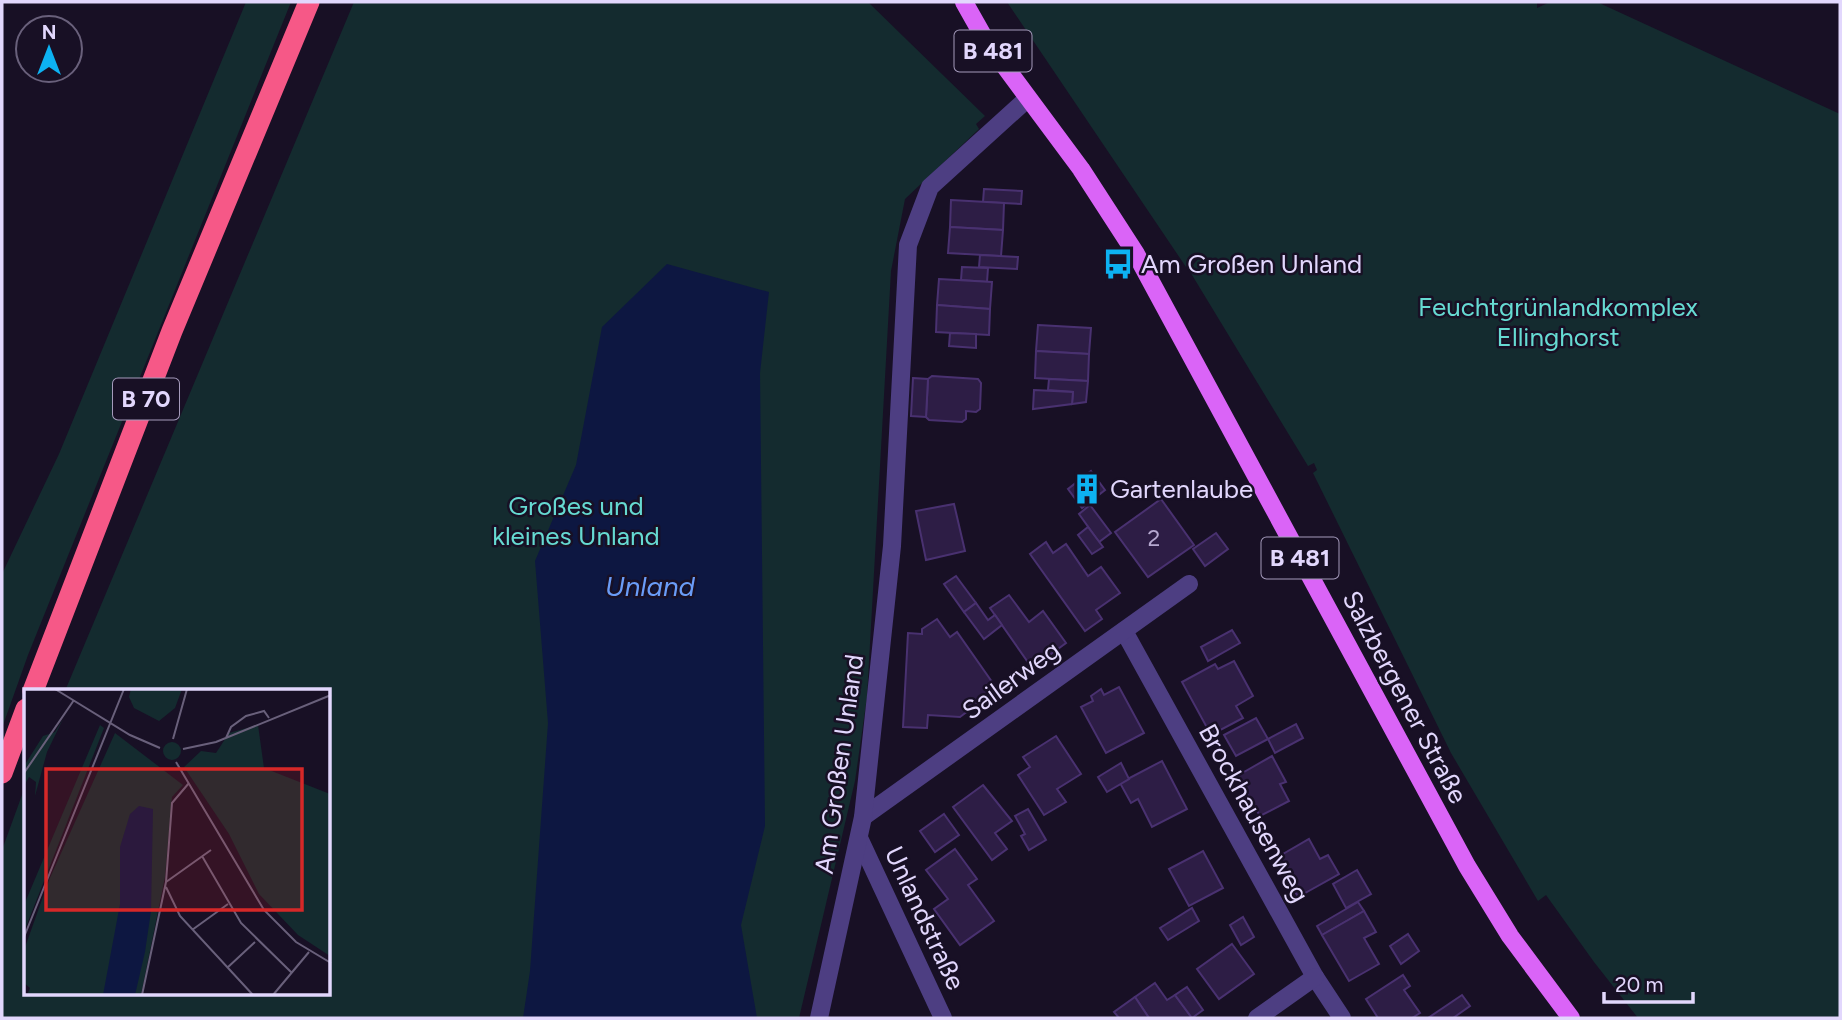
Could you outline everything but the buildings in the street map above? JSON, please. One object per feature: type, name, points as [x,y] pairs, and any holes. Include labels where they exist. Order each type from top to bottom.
[{"type":"highway","name":"B 70","points":[[34,689],[172,331],[309,2]]},
{"type":"highway","points":[[2,773],[24,714]]},
{"type":"main road","name":"Salzbergener Straße","points":[[964,2],[986,41],[1081,169],[1150,278],[1467,866],[1510,936],[1571,1018]]},
{"type":"street","name":"Am Großen Unland","points":[[819,1018],[863,817],[892,546],[908,245],[930,187],[1027,99]]},
{"type":"street","name":"Sailerweg","points":[[863,817],[1189,584]]},
{"type":"street","name":"Brockhausenweg","points":[[1124,631],[1315,977],[1342,1018]]},
{"type":"street","name":"Unlandstraße","points":[[860,840],[943,1018]]},
{"type":"street","points":[[1257,1018],[1315,977]]},
{"type":"green space","points":[[246,2],[291,2],[28,655],[2,728],[2,574],[59,454]]},
{"type":"green space","name":"Großes und kleines Unland","points":[[354,2],[868,2],[985,116],[976,124],[979,129],[905,199],[891,271],[867,697],[855,781],[799,1018],[2,1018],[2,850],[24,790],[24,996],[331,996],[331,689],[66,689]]},
{"type":"green space","name":"Feuchtgrünlandkomplex Ellinghorst","points":[[1007,2],[1537,2],[1537,8],[1550,2],[1597,2],[1840,114],[1840,1018],[1638,1018],[1546,895],[1538,901],[1451,753],[1313,473],[1317,470],[1314,463],[1308,466],[1189,270],[1198,259],[1195,256],[1186,267]]},
{"type":"water","name":"Unland","points":[[667,264],[769,292],[760,373],[765,826],[741,925],[757,1018],[523,1018],[530,971],[548,723],[535,561],[576,465],[602,327]]},
{"type":"place","name":"Am Großen Unland","points":[[1118,264]]},
{"type":"place","name":"Gartenlaube","points":[[1087,489]]}]
